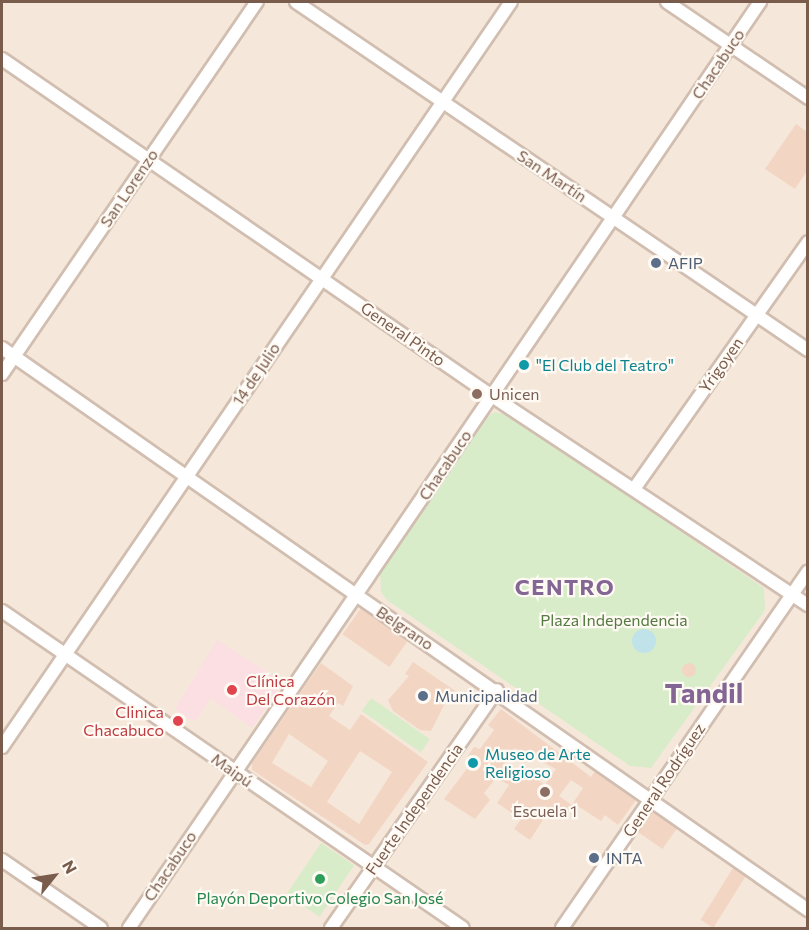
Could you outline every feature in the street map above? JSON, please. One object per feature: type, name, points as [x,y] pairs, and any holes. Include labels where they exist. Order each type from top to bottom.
[{"type":"street","name":"San Lorenzo","points":[[2,374],[257,2]]},
{"type":"street","name":"San Martín","points":[[296,2],[807,350]]},
{"type":"street","name":"14 de Julio","points":[[2,747],[511,2]]},
{"type":"street","points":[[667,2],[807,99]]},
{"type":"street","name":"Chacabuco","points":[[129,928],[760,2]]},
{"type":"street","name":"General Pinto","points":[[2,59],[492,396],[807,605]]},
{"type":"street","name":"Yrigoyen","points":[[634,489],[807,242]]},
{"type":"street","name":"Belgrano","points":[[2,348],[356,595],[497,690],[807,910]]},
{"type":"street","name":"General Rodríguez","points":[[562,928],[807,572]]},
{"type":"street","name":"Maipú","points":[[2,611],[463,928]]},
{"type":"street","name":"Fuerte Independencia","points":[[331,928],[497,690]]},
{"type":"street","points":[[2,860],[101,928]]},
{"type":"shaded area","points":[[2,2],[807,2],[807,928],[2,928]]},
{"type":"shaded area","name":"Clínica Del Corazón","points":[[217,640],[283,682],[252,728],[211,698],[195,722],[175,709]]},
{"type":"green space","name":"Plaza Independencia","points":[[495,412],[510,416],[764,588],[765,610],[651,768],[630,766],[387,600],[381,592],[380,573],[482,420]]},
{"type":"green space","points":[[371,698],[430,739],[421,752],[362,711]]},
{"type":"green space","name":"Playón Deportivo Colegio San José","points":[[321,843],[354,865],[319,917],[286,894]]},
{"type":"water","points":[[644,629],[652,633],[656,641],[652,649],[644,653],[636,649],[632,641],[636,633]]},
{"type":"building","points":[[796,124],[807,132],[807,171],[795,189],[765,169]]},
{"type":"building","points":[[361,608],[408,641],[389,667],[343,634]]},
{"type":"building","name":"Municipalidad","points":[[413,662],[457,692],[449,704],[446,701],[431,731],[420,730],[393,711],[388,700],[409,676],[405,674]]},
{"type":"building","points":[[321,663],[353,686],[343,706],[338,703],[329,716],[350,730],[361,714],[428,762],[369,844],[365,845],[252,770],[252,763]],"holes":[[[289,734],[328,761],[311,787],[272,763]],[[360,751],[392,772],[359,824],[327,802]]]},
{"type":"building","points":[[686,663],[692,663],[696,670],[692,677],[686,677],[682,673],[682,667]]},
{"type":"building","points":[[501,709],[591,777],[595,771],[636,800],[618,825],[605,815],[601,821],[573,803],[583,788],[571,780],[559,796],[572,805],[563,818],[550,809],[530,840],[514,829],[521,819],[497,803],[509,785],[496,778],[484,793],[490,800],[475,819],[444,799],[472,762],[467,757],[474,747],[480,749],[494,730],[488,725]],"holes":[[[515,748],[556,769],[545,785],[521,768],[513,779],[502,767]]]},
{"type":"building","points":[[653,812],[677,829],[662,849],[639,832]]},
{"type":"building","points":[[733,868],[746,876],[713,928],[701,920]]},
{"type":"place","name":"AFIP","points":[[656,263]]},
{"type":"place","name":"\"El Club del Teatro\"","points":[[524,365]]},
{"type":"place","name":"Unicen","points":[[477,394]]},
{"type":"place","name":"Clínica Del Corazón","points":[[232,690]]},
{"type":"place","name":"Municipalidad","points":[[423,696]]},
{"type":"place","name":"Clinica Chacabuco","points":[[178,721]]},
{"type":"place","name":"Museo de Arte Religioso","points":[[473,763]]},
{"type":"place","name":"Escuela 1","points":[[545,792]]},
{"type":"place","name":"INTA","points":[[594,858]]},
{"type":"place","name":"Playón Deportivo Colegio San José","points":[[320,879]]},
{"type":"district","name":"CENTRO","points":[[565,587]]},
{"type":"district","name":"Tandil","points":[[704,692]]}]
